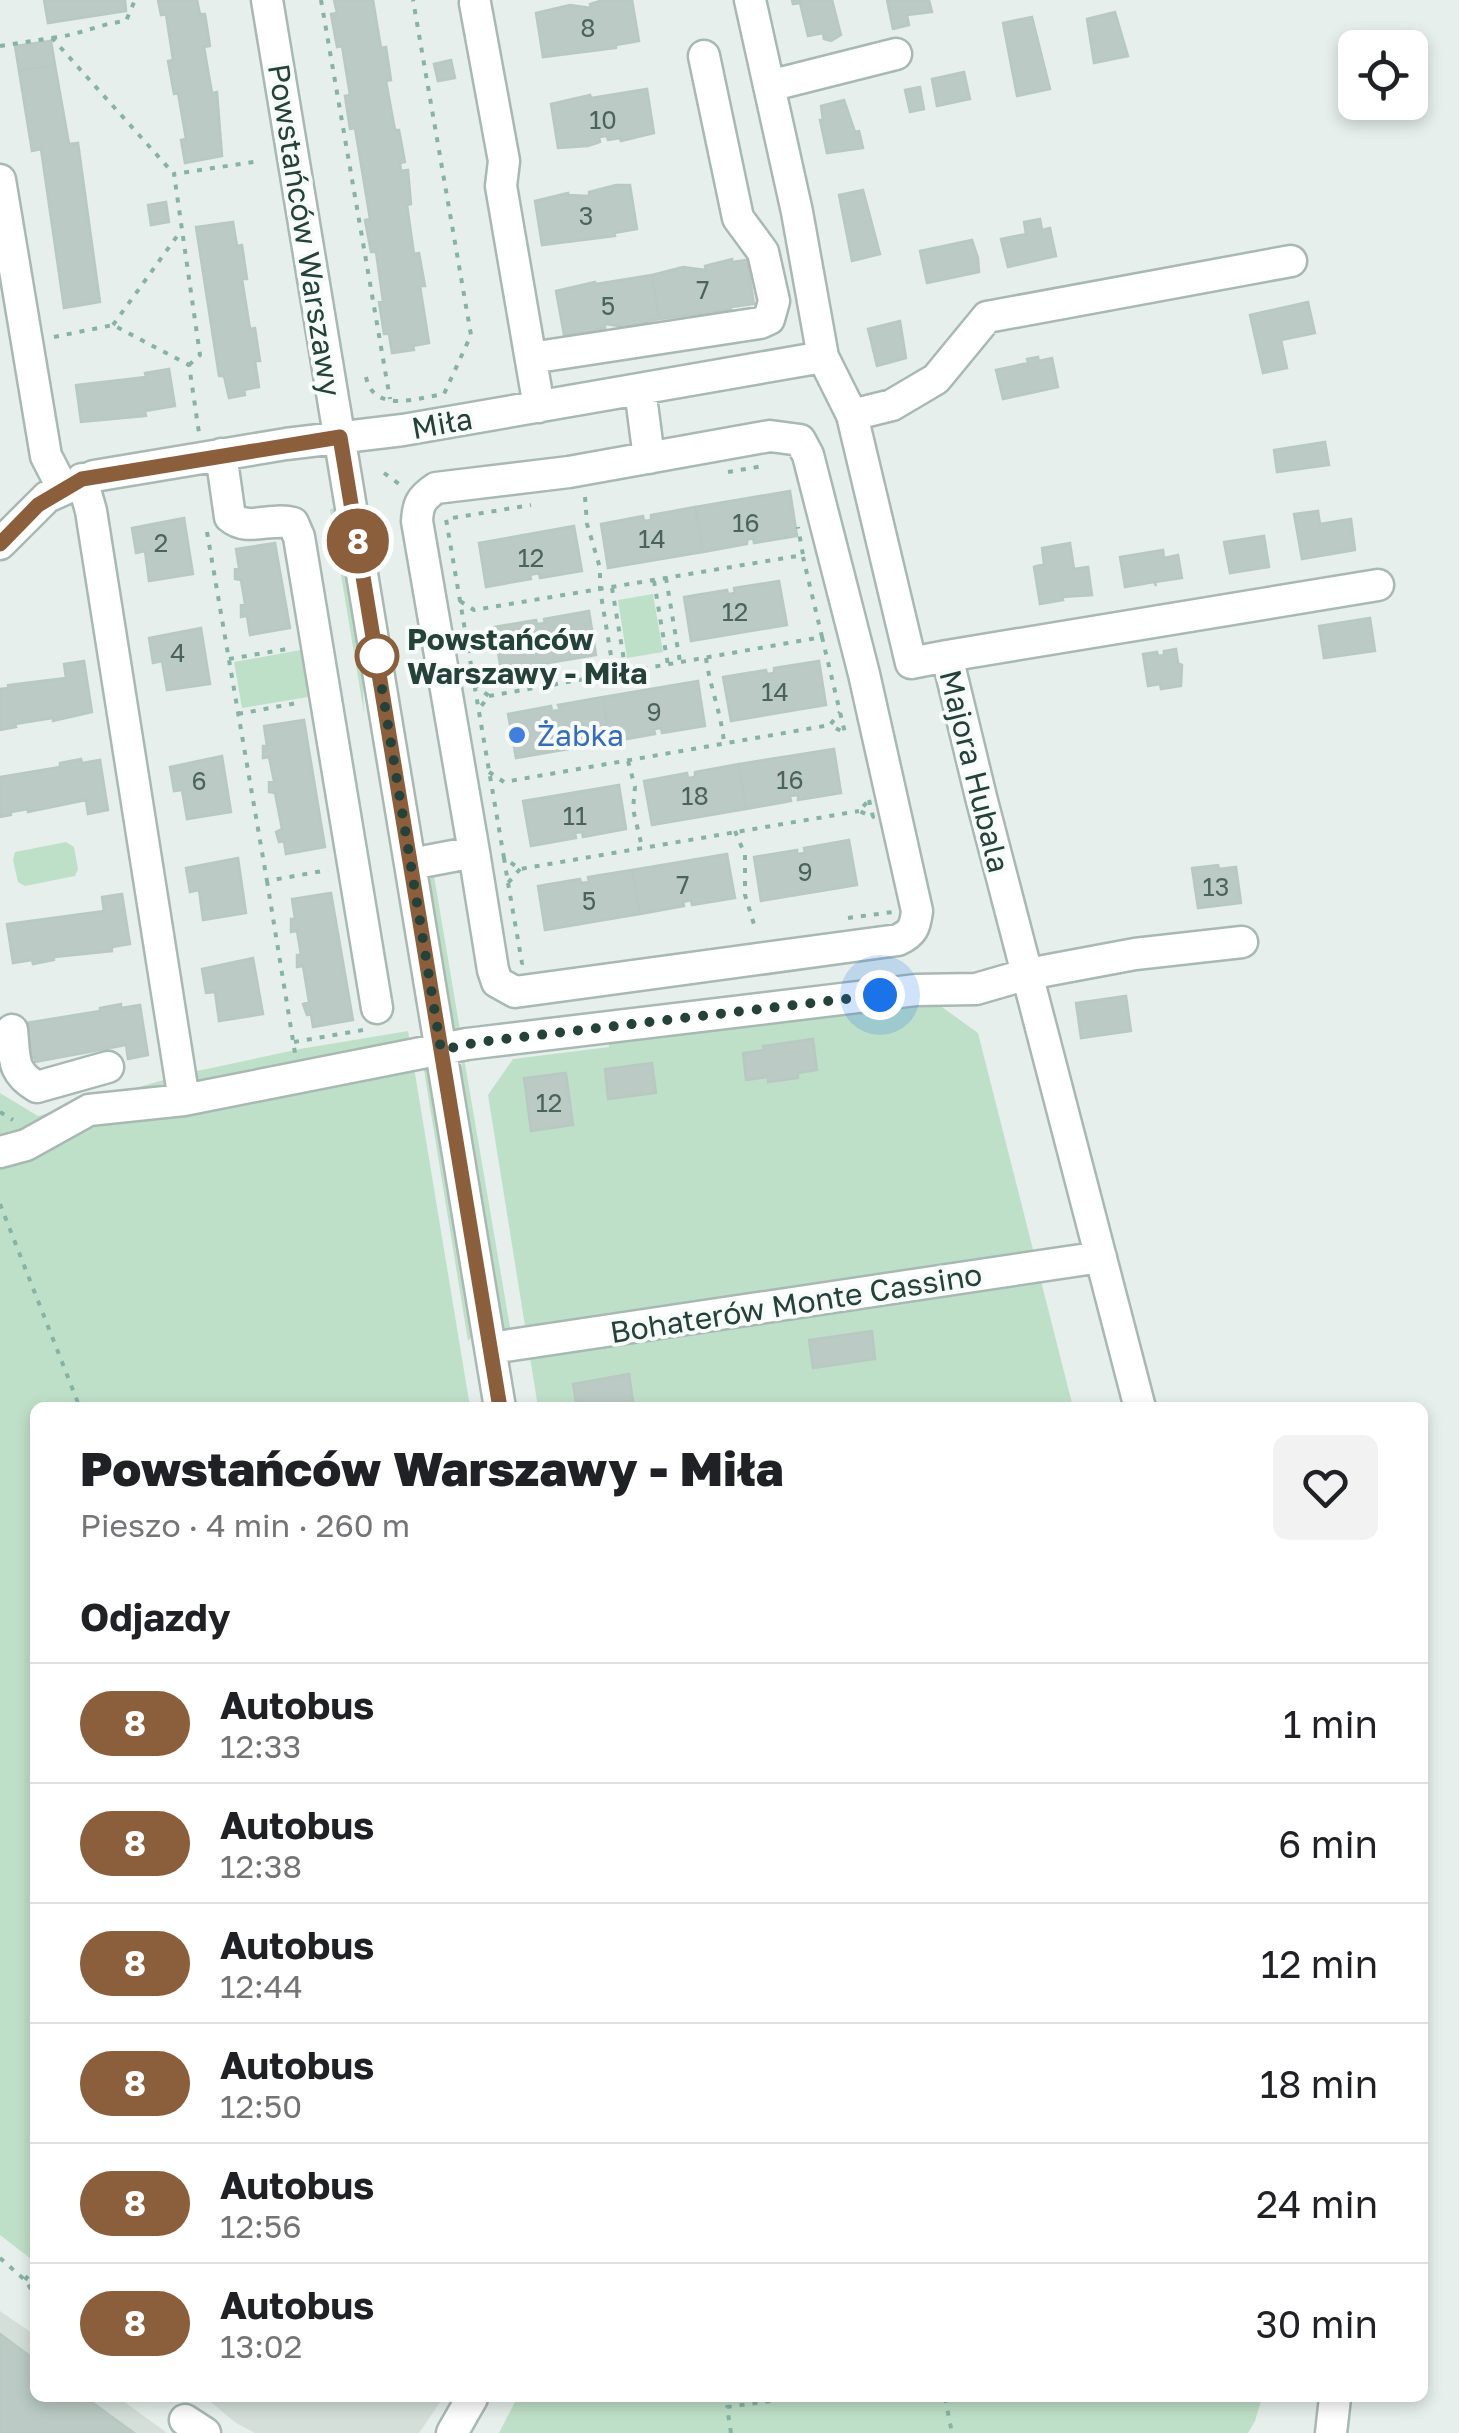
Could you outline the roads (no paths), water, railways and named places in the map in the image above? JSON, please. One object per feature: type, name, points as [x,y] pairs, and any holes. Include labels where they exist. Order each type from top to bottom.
[{"type":"street","name":"Powstańców Warszawy","points":[[267,0],[499,1402]]},
{"type":"street","name":"Majora Hubala","points":[[750,0],[797,212],[822,357],[852,415],[911,663],[948,656],[1138,1402]]},
{"type":"street","points":[[475,3],[504,161],[501,186],[539,407]]},
{"type":"street","points":[[768,86],[896,54]]},
{"type":"street","points":[[531,358],[769,319],[774,301],[763,252],[738,218],[704,56]]},
{"type":"street","points":[[0,180],[46,456],[72,483],[94,530],[184,1100]]},
{"type":"street","points":[[852,415],[892,406],[936,380],[988,317],[1291,261]]},
{"type":"street","points":[[735,327],[735,373]]},
{"type":"street","name":"Miła","points":[[72,483],[210,444],[340,437],[822,357]]},
{"type":"street","points":[[640,389],[649,458]]},
{"type":"street","points":[[770,436],[800,440],[808,456],[864,674],[917,911],[910,935],[898,940],[515,992],[497,982],[493,970],[489,855],[417,522],[418,504],[436,488],[569,472],[770,436]]},
{"type":"street","points":[[210,444],[230,516],[236,523],[280,519],[293,523],[298,536],[377,1008]]},
{"type":"street","points":[[0,544],[26,514],[72,483]]},
{"type":"street","points":[[948,656],[1378,585]]},
{"type":"street","points":[[864,674],[911,663]]},
{"type":"street","points":[[411,864],[489,855]]},
{"type":"street","points":[[0,1152],[26,1144],[89,1110],[184,1100],[479,1042],[916,990],[976,988],[1135,954],[1242,942]]},
{"type":"street","points":[[369,955],[424,946]]},
{"type":"street","points":[[12,1030],[9,1074],[37,1087],[108,1067]]},
{"type":"street","name":"Bohaterów Monte Cassino","points":[[491,1348],[1101,1257]]},
{"type":"street","points":[[452,2433],[470,2402]]},
{"type":"street","points":[[1332,2433],[1336,2402]]},
{"type":"place","name":"Powstańców Warszawy - Miła","points":[[377,656]]},
{"type":"place","name":"Żabka","points":[[517,735]]}]
